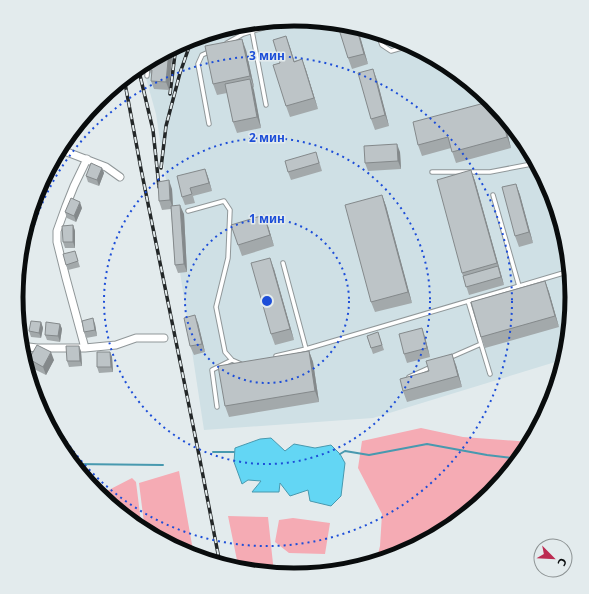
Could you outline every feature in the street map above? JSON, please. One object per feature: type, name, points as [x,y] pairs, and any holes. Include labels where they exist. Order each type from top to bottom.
[{"type":"street","points":[[65,151],[106,167],[120,177]]},
{"type":"street","points":[[85,348],[57,242],[57,231],[74,186],[87,159]]},
{"type":"street","points":[[27,347],[85,348],[116,345],[136,338],[164,338]]},
{"type":"lane","points":[[225,44],[243,34],[264,27]]},
{"type":"lane","points":[[252,31],[266,105]]},
{"type":"lane","points":[[380,39],[382,45],[391,51],[402,48]]},
{"type":"lane","points":[[209,124],[198,64],[202,55],[214,50]]},
{"type":"lane","points":[[147,69],[147,76]]},
{"type":"lane","points":[[432,172],[490,172],[531,163]]},
{"type":"lane","points":[[493,195],[519,286]]},
{"type":"lane","points":[[188,211],[224,201],[230,210],[228,258],[216,307],[225,352],[232,360],[243,365]]},
{"type":"lane","points":[[283,263],[306,349]]},
{"type":"lane","points":[[271,358],[565,273]]},
{"type":"lane","points":[[468,301],[490,374]]},
{"type":"lane","points":[[445,360],[481,344]]},
{"type":"lane","points":[[217,407],[212,370],[232,360]]},
{"type":"lane","points":[[409,377],[438,364]]},
{"type":"shaded area","points":[[277,26],[312,26],[365,35],[415,53],[445,71],[474,93],[499,118],[510,132],[530,161],[552,210],[564,262],[566,297],[564,332],[558,361],[373,418],[204,430],[156,114],[144,71],[174,53],[207,40],[259,28]]},
{"type":"shaded area","points":[[421,428],[463,437],[524,442],[499,476],[474,501],[460,512],[415,541],[378,555],[380,546],[382,514],[358,468],[362,441]]},
{"type":"shaded area","points":[[179,471],[193,549],[174,541],[144,523],[139,483]]},
{"type":"shaded area","points":[[132,478],[136,482],[141,521],[115,501],[106,492]]},
{"type":"shaded area","points":[[228,516],[268,517],[273,568],[237,562]]},
{"type":"shaded area","points":[[293,518],[330,523],[325,554],[289,553],[275,542],[279,520]]},
{"type":"water","points":[[271,438],[285,451],[294,444],[315,448],[331,445],[340,454],[345,463],[341,496],[331,506],[310,501],[308,490],[290,496],[280,483],[279,492],[252,492],[261,481],[248,480],[242,484],[234,462],[235,448],[260,439]]},
{"type":"building","points":[[339,30],[358,33],[364,54],[348,58]]},
{"type":"building","points":[[286,36],[294,62],[302,59],[314,98],[286,106],[273,65],[280,63],[273,40]]},
{"type":"building","points":[[242,39],[250,76],[213,84],[205,46]]},
{"type":"building","points":[[168,56],[166,82],[151,81],[152,70],[149,70],[149,68]]},
{"type":"building","points":[[373,69],[385,115],[371,119],[358,73]]},
{"type":"building","points":[[250,79],[257,117],[233,122],[225,84]]},
{"type":"building","points":[[484,103],[504,124],[507,137],[452,152],[448,137],[418,145],[413,122]]},
{"type":"building","points":[[397,144],[398,161],[365,163],[364,146]]},
{"type":"building","points":[[316,152],[319,163],[288,172],[285,161]]},
{"type":"building","points":[[91,163],[102,168],[97,180],[86,176]]},
{"type":"building","points":[[205,169],[209,183],[190,188],[192,194],[182,197],[177,176]]},
{"type":"building","points":[[471,170],[497,263],[462,273],[437,180]]},
{"type":"building","points":[[169,180],[170,200],[159,201],[158,182]]},
{"type":"building","points":[[516,184],[529,232],[515,236],[502,187]]},
{"type":"building","points":[[382,195],[408,292],[371,302],[345,205]]},
{"type":"building","points":[[71,198],[80,202],[74,216],[65,212]]},
{"type":"building","points":[[180,205],[184,264],[175,265],[171,206]]},
{"type":"building","points":[[264,215],[270,235],[238,245],[231,225]]},
{"type":"building","points":[[73,225],[73,242],[63,242],[62,226]]},
{"type":"building","points":[[75,251],[78,261],[66,265],[63,254]]},
{"type":"building","points":[[270,258],[290,329],[271,334],[251,263]]},
{"type":"building","points":[[498,266],[501,277],[466,287],[463,276]]},
{"type":"building","points":[[545,281],[555,316],[481,337],[471,302]]},
{"type":"building","points":[[195,315],[202,344],[190,346],[184,318]]},
{"type":"building","points":[[93,318],[95,330],[84,332],[82,321]]},
{"type":"building","points":[[31,321],[41,322],[39,333],[29,331]]},
{"type":"building","points":[[46,322],[60,324],[58,336],[45,335]]},
{"type":"building","points":[[422,328],[427,348],[404,354],[399,334]]},
{"type":"building","points":[[378,332],[382,345],[371,348],[367,336]]},
{"type":"building","points":[[37,345],[51,352],[43,367],[30,360],[30,358]]},
{"type":"building","points":[[66,346],[79,346],[80,361],[67,361]]},
{"type":"building","points":[[309,351],[315,391],[225,406],[218,366]]},
{"type":"building","points":[[97,352],[110,352],[111,367],[97,367]]},
{"type":"building","points":[[452,354],[458,376],[403,391],[400,379],[429,371],[426,361]]},
{"type":"waterway","points":[[340,454],[345,451],[369,455],[427,444],[513,458]]},
{"type":"waterway","points":[[213,452],[234,452]]},
{"type":"waterway","points":[[81,464],[163,465]]},
{"type":"railway","points":[[161,168],[166,126],[180,73],[188,50]]},
{"type":"railway","points":[[170,94],[175,53]]},
{"type":"railway","points":[[140,74],[153,130],[159,187]]},
{"type":"railway","points":[[125,85],[219,557]]}]
